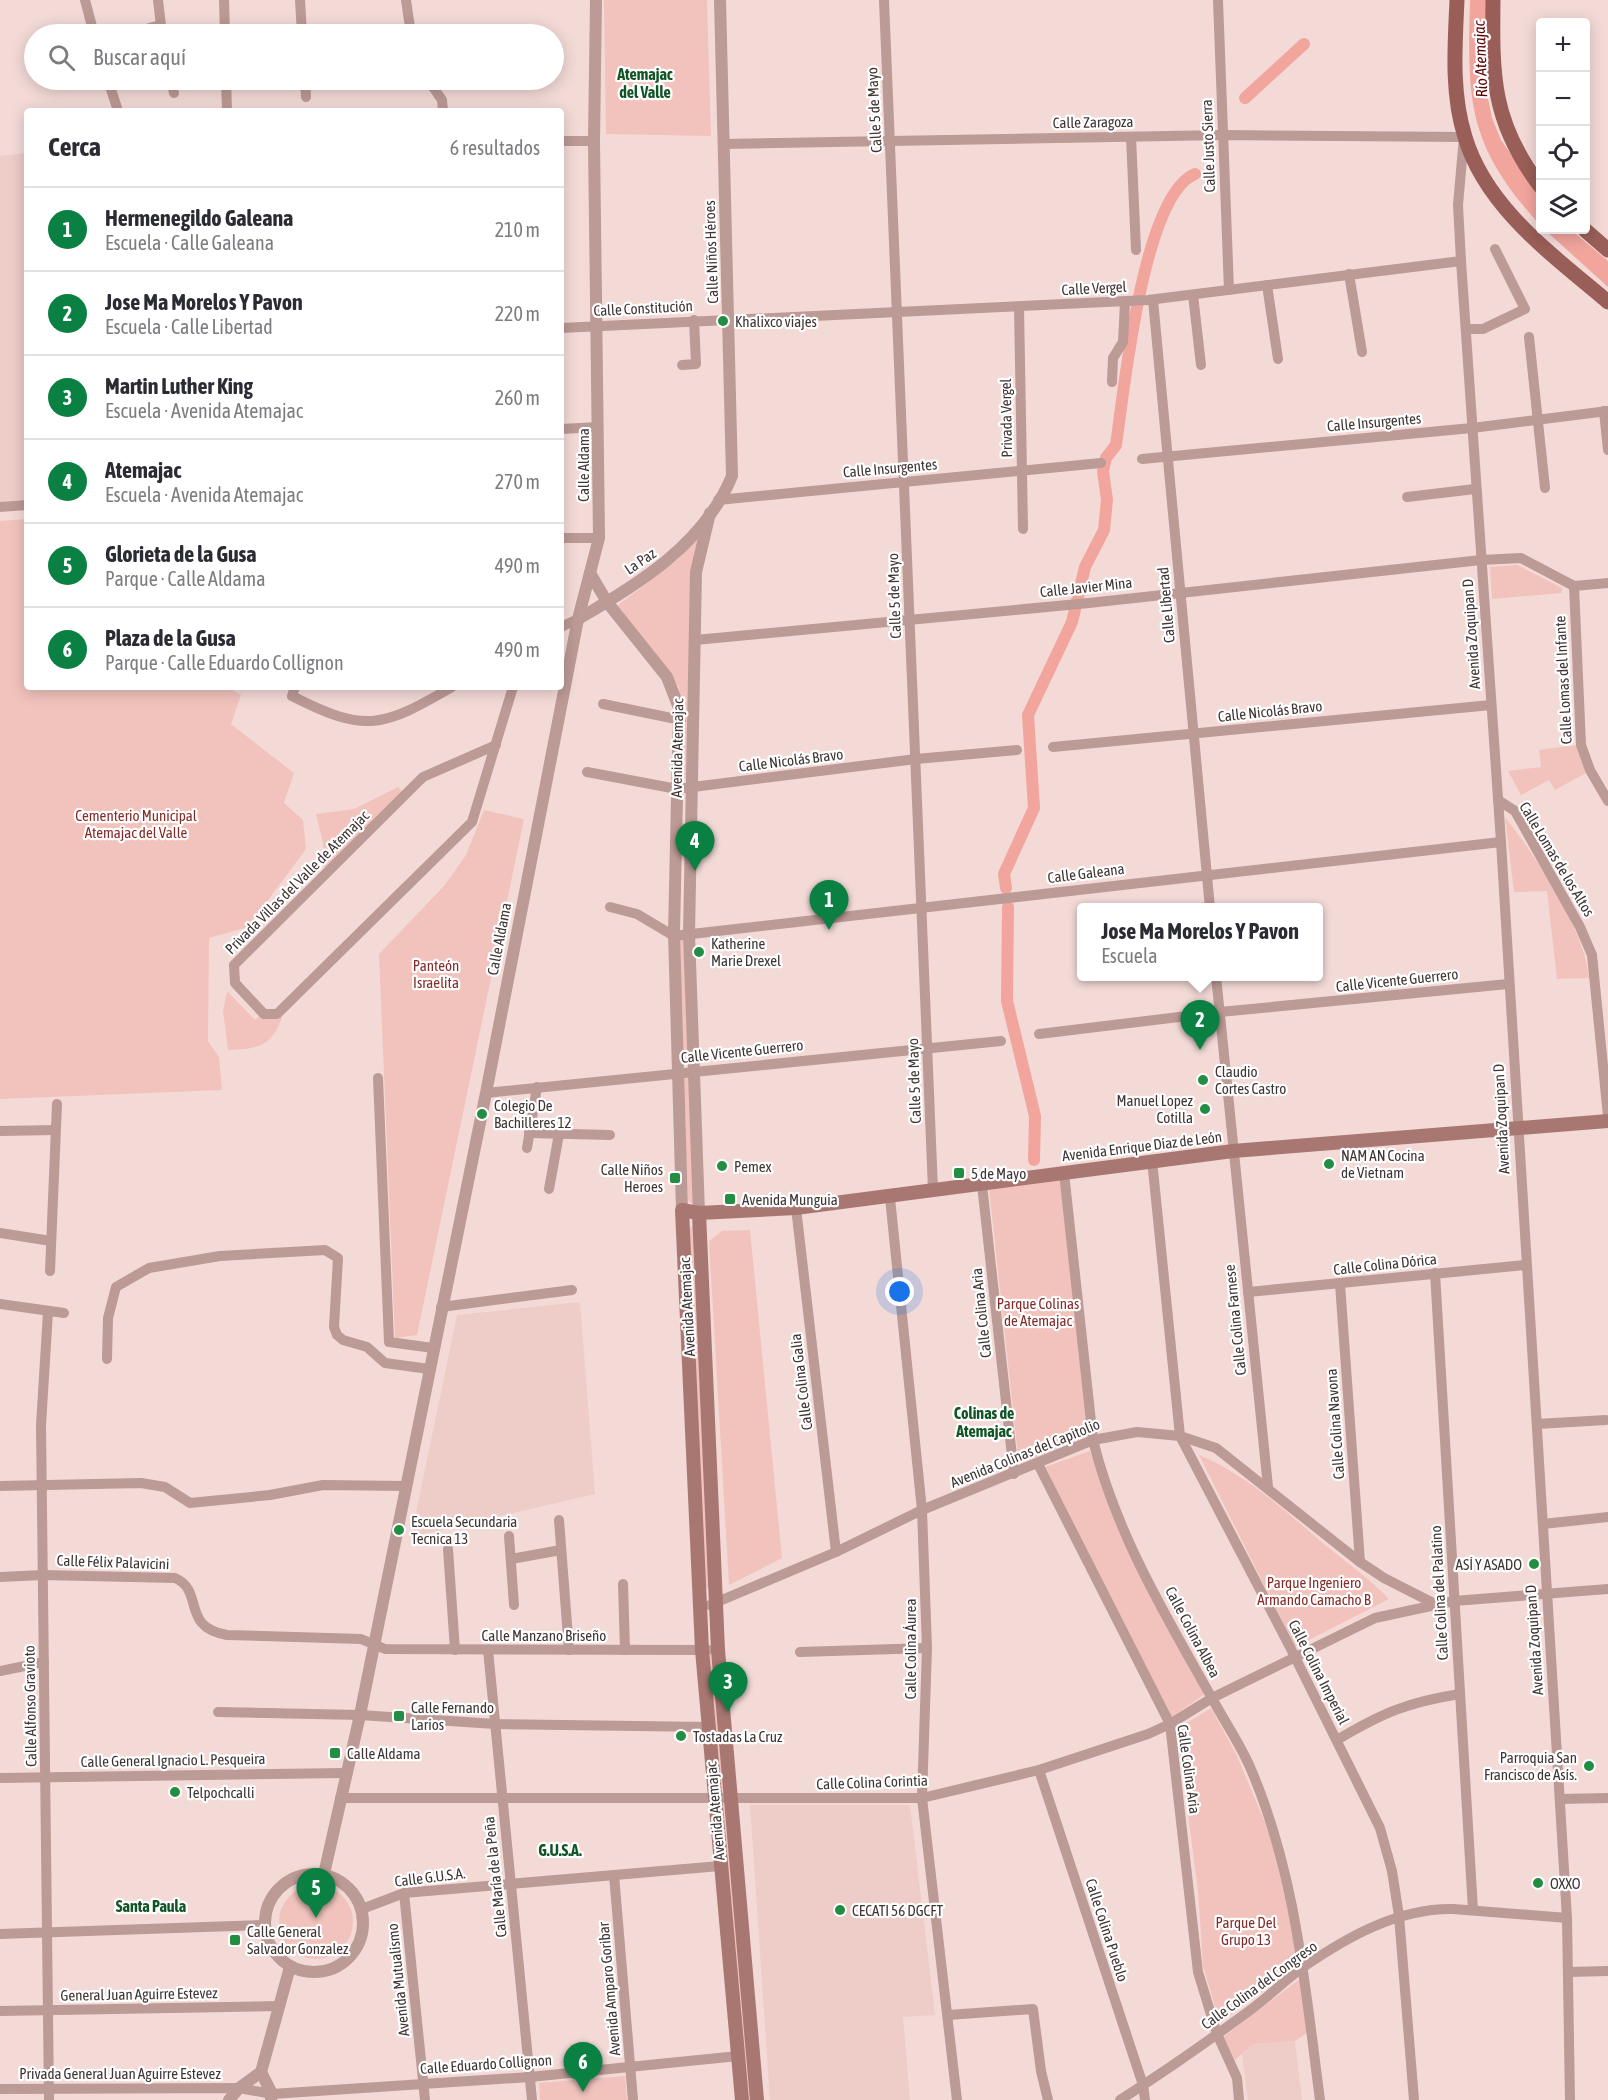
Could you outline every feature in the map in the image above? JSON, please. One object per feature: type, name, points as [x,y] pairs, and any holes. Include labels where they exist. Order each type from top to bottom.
[{"type":"main road","points":[[1457,0],[1455,76],[1464,137],[1479,169],[1510,214],[1535,239],[1608,302]]},
{"type":"main road","points":[[1493,0],[1493,66],[1500,115],[1510,141],[1536,180]]},
{"type":"main road","points":[[1590,234],[1608,250]]},
{"type":"main road","name":"Avenida Enrique Díaz de León","points":[[682,1210],[699,1213],[795,1208],[890,1198],[933,1190],[1233,1151],[1608,1121]]},
{"type":"main road","name":"Avenida Atemajac","points":[[682,1210],[702,1650],[742,2100]]},
{"type":"main road","name":"Avenida Atemajac","points":[[699,1213],[718,1650],[758,2100]]},
{"type":"street","points":[[85,0],[91,24]]},
{"type":"street","points":[[158,0],[160,24]]},
{"type":"street","points":[[224,0],[225,24]]},
{"type":"street","points":[[300,0],[302,24]]},
{"type":"street","points":[[406,0],[410,24]]},
{"type":"street","name":"Calle Aldama","points":[[324,1874],[345,1773],[360,1715],[372,1643],[486,1093],[578,619],[599,538],[594,141],[596,0]]},
{"type":"street","name":"Calle Niños Héroes","points":[[718,500],[732,476],[720,0]]},
{"type":"street","name":"Calle 5 de Mayo","points":[[884,0],[933,1190]]},
{"type":"street","name":"Calle Justo Sierra","points":[[1218,0],[1229,290]]},
{"type":"street","points":[[111,90],[117,108]]},
{"type":"street","points":[[226,90],[227,108]]},
{"type":"street","points":[[306,90],[306,97]]},
{"type":"street","points":[[435,90],[442,100],[443,108]]},
{"type":"street","name":"Calle Zaragoza","points":[[723,144],[1223,135],[1464,137]]},
{"type":"street","points":[[1131,137],[1136,250]]},
{"type":"street","name":"Avenida Zoquipan D","points":[[1464,137],[1458,205],[1461,261],[1498,800],[1525,1265],[1560,1799],[1569,1972],[1570,2100]]},
{"type":"street","points":[[564,141],[594,141]]},
{"type":"street","points":[[1460,184],[1468,169],[1479,169]]},
{"type":"street","points":[[1466,329],[1482,329],[1525,309],[1495,249]]},
{"type":"street","name":"Calle Vergel","points":[[728,318],[1127,302],[1461,261]]},
{"type":"street","points":[[1349,274],[1362,352]]},
{"type":"street","points":[[1268,285],[1278,359]]},
{"type":"street","points":[[1193,295],[1201,365]]},
{"type":"street","name":"Calle Libertad","points":[[1150,300],[1168,457],[1210,903]]},
{"type":"street","points":[[1112,382],[1113,358],[1123,342],[1127,302]]},
{"type":"street","name":"Privada Vergel","points":[[1019,307],[1023,529]]},
{"type":"street","name":"Calle Constitución","points":[[564,327],[728,318]]},
{"type":"street","points":[[682,365],[696,364],[694,320]]},
{"type":"street","points":[[1529,337],[1545,488]]},
{"type":"street","points":[[1606,411],[1608,450]]},
{"type":"street","name":"Calle Insurgentes","points":[[1142,459],[1472,428],[1606,411]]},
{"type":"street","points":[[564,429],[598,427]]},
{"type":"street","name":"Calle Insurgentes","points":[[718,500],[1101,463]]},
{"type":"street","points":[[1407,497],[1476,489]]},
{"type":"street","name":"La Paz","points":[[564,626],[607,602],[680,551],[718,500]]},
{"type":"street","points":[[0,507],[24,505]]},
{"type":"street","name":"Avenida Atemajac","points":[[699,1213],[689,934],[696,573],[710,513]]},
{"type":"street","points":[[564,538],[599,538]]},
{"type":"street","name":"Calle Javier Mina","points":[[695,640],[1089,603],[1480,560],[1521,558],[1574,586]]},
{"type":"street","name":"Avenida Atemajac","points":[[590,573],[607,602],[667,677],[676,697],[681,720],[674,936],[682,1210]]},
{"type":"street","points":[[1574,586],[1608,583]]},
{"type":"street","name":"Calle Lomas del Infante","points":[[1574,586],[1581,745],[1585,758],[1608,801]]},
{"type":"street","points":[[294,692],[340,717],[366,722],[398,717],[447,690]]},
{"type":"street","name":"Privada Villas del Valle de Atemajac","points":[[496,745],[423,777],[234,965],[235,983],[264,1014],[277,1014],[472,822],[496,745],[512,690]]},
{"type":"street","points":[[603,704],[681,720]]},
{"type":"street","name":"Calle Nicolás Bravo","points":[[1053,747],[1491,705]]},
{"type":"street","name":"Calle Nicolás Bravo","points":[[587,772],[677,789],[916,759],[1017,750]]},
{"type":"street","name":"Calle Lomas de los Altos","points":[[1498,800],[1515,811],[1580,927],[1592,955],[1608,1116]]},
{"type":"street","name":"Calle Galeana","points":[[674,936],[1500,842]]},
{"type":"street","points":[[610,907],[637,914],[674,936]]},
{"type":"street","points":[[1217,981],[1233,1151]]},
{"type":"street","name":"Calle Vicente Guerrero","points":[[1039,1034],[1220,1012],[1508,984]]},
{"type":"street","name":"Calle Vicente Guerrero","points":[[486,1093],[1001,1041]]},
{"type":"street","points":[[378,1078],[389,1342],[433,1348]]},
{"type":"street","points":[[526,1148],[537,1087]]},
{"type":"street","points":[[50,1271],[57,1104]]},
{"type":"street","points":[[0,1131],[55,1130]]},
{"type":"street","points":[[529,1133],[610,1135]]},
{"type":"street","points":[[549,1189],[559,1134]]},
{"type":"street","name":"Calle Colina Farnese","points":[[1233,1151],[1268,1487]]},
{"type":"street","name":"Calle Colina Imperial","points":[[1152,1160],[1180,1436],[1380,1828],[1392,1871],[1399,1916],[1414,2100]]},
{"type":"street","name":"Calle Colina Albea","points":[[1064,1173],[1093,1440],[1103,1481],[1124,1535],[1250,1765],[1274,1826],[1287,1874],[1320,2100]]},
{"type":"street","name":"Calle Colina Aria","points":[[982,1185],[1014,1474]]},
{"type":"street","name":"Calle Colina Áurea","points":[[890,1198],[922,1510],[927,1648],[922,1798],[957,2100]]},
{"type":"street","name":"Calle Colina Galia","points":[[795,1208],[836,1552]]},
{"type":"street","points":[[0,1233],[51,1240]]},
{"type":"street","points":[[107,1359],[108,1318],[116,1287],[149,1268],[220,1256],[325,1250],[338,1258],[334,1327],[337,1335],[367,1347],[385,1363],[429,1369]]},
{"type":"street","name":"Calle Colina Dórica","points":[[1248,1292],[1525,1265]]},
{"type":"street","name":"Calle Colina del Palatino","points":[[1435,1273],[1473,1911]]},
{"type":"street","name":"Calle Colina Navona","points":[[1340,1284],[1360,1562]]},
{"type":"street","points":[[441,1307],[572,1290]]},
{"type":"street","points":[[0,1304],[64,1313]]},
{"type":"street","name":"Calle Alfonso Gravioto","points":[[48,1312],[41,1425],[49,2094]]},
{"type":"street","points":[[1537,1424],[1606,1419]]},
{"type":"street","name":"Avenida Colinas del Capitolio","points":[[700,1609],[836,1552],[922,1510],[1093,1440],[1137,1432],[1180,1436],[1215,1448],[1268,1487],[1360,1562],[1384,1578],[1437,1605]]},
{"type":"street","name":"Calle Colina Aria","points":[[1038,1464],[1170,1724],[1198,1972],[1217,2034],[1237,2078],[1239,2100]]},
{"type":"street","points":[[0,1486],[141,1483],[165,1487],[190,1503],[270,1495],[323,1485],[405,1486]]},
{"type":"street","points":[[1543,1524],[1608,1517]]},
{"type":"street","points":[[559,1520],[569,1650]]},
{"type":"street","points":[[509,1536],[514,1605]]},
{"type":"street","points":[[448,1549],[455,1650]]},
{"type":"street","points":[[511,1559],[561,1550]]},
{"type":"street","name":"Calle Félix Palavicini","points":[[0,1578],[43,1575],[175,1578],[183,1582],[201,1624],[212,1633],[361,1639],[372,1643]]},
{"type":"street","points":[[623,1584],[625,1650]]},
{"type":"street","name":"Calle Colina Corintia","points":[[340,1798],[731,1800],[922,1798],[1039,1770],[1170,1724],[1212,1698],[1375,1618],[1454,1601],[1608,1589]]},
{"type":"street","name":"Calle Manzano Briseño","points":[[372,1643],[386,1649],[718,1650]]},
{"type":"street","points":[[800,1652],[927,1648]]},
{"type":"street","name":"Calle María de la Peña","points":[[488,1650],[532,2100]]},
{"type":"street","points":[[0,1671],[44,1662]]},
{"type":"street","points":[[1337,1740],[1392,1709],[1421,1700],[1460,1694]]},
{"type":"street","points":[[218,1712],[360,1715],[495,1724],[709,1727]]},
{"type":"street","name":"Calle Colina Pueblo","points":[[1039,1770],[1143,2085],[1145,2100]]},
{"type":"street","name":"Calle General Ignacio L. Pesqueira","points":[[0,1778],[345,1773]]},
{"type":"street","points":[[1560,1799],[1608,1798]]},
{"type":"street","name":"Calle G.U.S.A.","points":[[362,1909],[404,1893],[720,1866]]},
{"type":"street","points":[[324,1874],[347,1886],[362,1909],[364,1926],[360,1942],[351,1956],[338,1966],[323,1972],[306,1972],[290,1967],[272,1949],[265,1924],[266,1910],[272,1896],[282,1885],[295,1877],[324,1874]]},
{"type":"street","name":"Avenida Amparo Goribar","points":[[614,1875],[633,2100]]},
{"type":"street","name":"Avenida Mutualismo","points":[[404,1893],[425,2100]]},
{"type":"street","name":"Calle Colina del Congreso","points":[[1120,2100],[1217,2034],[1302,1968],[1368,1930],[1399,1916],[1435,1909],[1567,1918]]},
{"type":"street","points":[[0,1934],[265,1924]]},
{"type":"street","points":[[271,2097],[261,2072],[290,1967]]},
{"type":"street","points":[[1569,1972],[1608,1971]]},
{"type":"street","name":"General Juan Aguirre Estevez","points":[[0,2011],[279,2006]]},
{"type":"street","points":[[948,2015],[1033,2009],[1041,2071],[1048,2100]]},
{"type":"street","name":"Calle Eduardo Collignon","points":[[240,2088],[271,2097],[530,2077],[738,2056]]},
{"type":"street","points":[[229,2100],[261,2072]]},
{"type":"street","name":"Privada General Juan Aguirre Estevez","points":[[0,2089],[49,2094],[240,2088]]},
{"type":"shaded area","points":[[24,153],[24,500],[0,502],[0,156]]},
{"type":"shaded area","points":[[580,1302],[595,1494],[411,1537],[457,1315]]},
{"type":"shaded area","name":"CECATI 56 DGCFT","points":[[750,1805],[910,1805],[935,2015],[903,2017],[910,2100],[770,2100]]},
{"type":"shaded area","points":[[1295,2041],[1302,2100],[1248,2100],[1242,2054],[1253,2044]]},
{"type":"green space","points":[[604,0],[707,0],[711,136],[606,134]]},
{"type":"green space","name":"Cementerio Municipal Atemajac del Valle","points":[[24,519],[24,690],[232,690],[241,695],[231,724],[294,773],[284,803],[303,820],[306,849],[248,927],[209,938],[208,1041],[219,1057],[222,1090],[0,1099],[0,521]]},
{"type":"green space","points":[[702,534],[688,781],[683,777],[679,687],[617,606],[675,562]]},
{"type":"green space","points":[[1517,565],[1562,588],[1562,593],[1492,599],[1490,567]]},
{"type":"green space","points":[[1576,745],[1586,773],[1555,790],[1549,780],[1521,795],[1508,771],[1541,767],[1539,750]]},
{"type":"green space","points":[[398,787],[403,793],[325,873],[323,843],[316,814],[354,809]]},
{"type":"green space","name":"Panteón Israelita","points":[[484,810],[524,819],[417,1335],[395,1338],[379,954],[444,886],[466,855]]},
{"type":"green space","points":[[1505,817],[1557,893],[1578,937],[1589,978],[1557,979],[1547,891],[1514,892]]},
{"type":"green space","points":[[685,932],[688,1061],[683,1057],[679,937]]},
{"type":"green space","points":[[227,991],[255,1020],[261,1014],[270,1018],[282,1017],[268,1040],[247,1049],[228,1050],[223,1011]]},
{"type":"green space","points":[[688,1074],[695,1079],[693,1204],[688,1201],[683,1080]]},
{"type":"green space","name":"Parque Colinas de Atemajac","points":[[1060,1180],[1088,1435],[1019,1465],[989,1188]]},
{"type":"green space","points":[[694,1224],[711,1592],[705,1586],[688,1230]]},
{"type":"green space","points":[[750,1230],[782,1558],[729,1585],[709,1241],[722,1231]]},
{"type":"green space","points":[[1090,1451],[1116,1525],[1206,1693],[1172,1717],[1045,1467]]},
{"type":"green space","name":"Parque Ingeniero Armando Camacho B","points":[[1199,1455],[1234,1473],[1267,1497],[1368,1579],[1389,1599],[1295,1647]]},
{"type":"green space","points":[[713,1646],[757,2100],[746,2100],[708,1649]]},
{"type":"green space","name":"Parque Del Grupo 13","points":[[1211,1708],[1237,1756],[1277,1851],[1298,1964],[1220,2023],[1203,1966],[1198,1891],[1177,1729]]},
{"type":"green space","points":[[316,1885],[337,1891],[347,1901],[353,1922],[347,1943],[337,1953],[316,1959],[295,1953],[285,1943],[279,1922],[285,1901],[295,1891]]},
{"type":"green space","name":"Parque Del Grupo 13","points":[[1300,1979],[1307,2033],[1295,2041],[1253,2044],[1235,2060],[1223,2037]]},
{"type":"green space","points":[[625,2076],[627,2100],[540,2100],[539,2083]]},
{"type":"water","name":"Río Atemajac","points":[[1470,0],[1486,0],[1486,89],[1492,118],[1501,140],[1536,190],[1536,220],[1498,171],[1485,146],[1472,96]]},
{"type":"water","points":[[1549,234],[1576,234],[1608,261],[1608,287]]},
{"type":"waterway","points":[[1245,98],[1304,44]]},
{"type":"waterway","points":[[1006,888],[1004,874],[1034,808],[1028,715],[1072,622],[1085,567],[1104,530],[1107,500],[1103,471],[1106,458],[1116,445],[1131,341],[1149,254],[1162,217],[1177,189],[1195,174]]},
{"type":"waterway","points":[[1008,907],[1007,1001],[1035,1116],[1034,1160]]},
{"type":"place","name":"Khalixco viajes","points":[[723,321]]},
{"type":"place","name":"Atemajac","points":[[695,871]]},
{"type":"place","name":"Hermenegildo Galeana","points":[[829,930]]},
{"type":"place","name":"Katherine Marie Drexel","points":[[699,952]]},
{"type":"place","name":"Jose Ma Morelos Y Pavon","points":[[1200,1050]]},
{"type":"place","name":"Claudio Cortes Castro","points":[[1203,1080]]},
{"type":"place","name":"Manuel Lopez Cotilla","points":[[1205,1109]]},
{"type":"place","name":"Colegio De Bachilleres 12","points":[[482,1114]]},
{"type":"place","name":"NAM AN Cocina de Vietnam","points":[[1329,1164]]},
{"type":"place","name":"Pemex","points":[[722,1166]]},
{"type":"place","name":"5 de Mayo","points":[[959,1173]]},
{"type":"place","name":"Calle Niños Heroes","points":[[675,1178]]},
{"type":"place","name":"Avenida Munguia","points":[[730,1199]]},
{"type":"place","name":"Escuela Secundaria Tecnica 13","points":[[399,1530]]},
{"type":"place","name":"ASÍ Y ASADO","points":[[1534,1564]]},
{"type":"place","name":"Martin Luther King","points":[[728,1712]]},
{"type":"place","name":"Calle Fernando Larios","points":[[399,1716]]},
{"type":"place","name":"Tostadas La Cruz","points":[[681,1736]]},
{"type":"place","name":"Calle Aldama","points":[[335,1753]]},
{"type":"place","name":"Parroquia San Francisco de Asís.","points":[[1589,1766]]},
{"type":"place","name":"Telpochcalli","points":[[175,1792]]},
{"type":"place","name":"OXXO","points":[[1538,1883]]},
{"type":"place","name":"CECATI 56 DGCFT","points":[[840,1910]]},
{"type":"place","name":"Glorieta de la Gusa","points":[[316,1918]]},
{"type":"place","name":"Calle General Salvador Gonzalez","points":[[235,1940]]},
{"type":"place","name":"Plaza de la Gusa","points":[[583,2092]]},
{"type":"district","name":"Atemajac del Valle","points":[[645,83]]},
{"type":"district","name":"Colinas de Atemajac","points":[[984,1422]]},
{"type":"district","name":"G.U.S.A.","points":[[560,1850]]},
{"type":"district","name":"Santa Paula","points":[[151,1906]]}]
